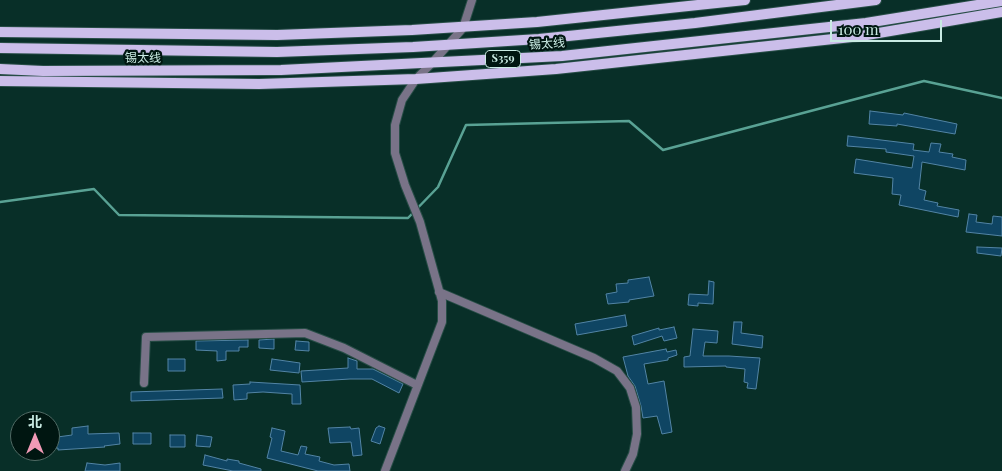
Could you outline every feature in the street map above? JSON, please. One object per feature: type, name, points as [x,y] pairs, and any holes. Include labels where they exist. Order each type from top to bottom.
[{"type":"main road","points":[[0,32],[276,35],[463,28],[537,22],[693,3],[745,0]]},
{"type":"main road","name":"锡太线","points":[[0,48],[277,52],[449,44],[539,39],[876,0]]},
{"type":"main road","name":"锡太线","points":[[0,68],[61,71],[281,70],[562,56],[866,23],[1002,1]]},
{"type":"main road","points":[[0,81],[259,84],[416,79],[556,69],[861,36],[1002,12]]},
{"type":"street","points":[[385,471],[442,322],[442,300],[420,222],[394,153],[395,125],[402,100],[416,79],[463,28],[472,0]]},
{"type":"street","points":[[439,292],[594,358],[617,371],[630,388],[636,407],[637,434],[633,454],[625,471]]},
{"type":"street","points":[[144,383],[146,337],[305,334],[344,348],[418,385]]},
{"type":"building","points":[[870,111],[903,115],[904,113],[957,124],[955,134],[897,124],[897,126],[869,124]]},
{"type":"building","points":[[848,136],[914,144],[913,150],[929,152],[931,143],[941,144],[939,152],[953,154],[952,157],[966,160],[965,170],[922,162],[919,189],[926,191],[924,200],[938,203],[937,206],[959,210],[958,217],[899,205],[901,195],[892,194],[893,178],[854,173],[856,159],[912,168],[914,156],[886,152],[886,149],[847,146]]},
{"type":"building","points":[[969,214],[977,215],[976,222],[992,224],[993,216],[1002,217],[1002,236],[966,232]]},
{"type":"building","points":[[977,247],[1002,248],[1001,256],[977,253]]},
{"type":"building","points":[[649,277],[654,296],[629,300],[629,302],[608,304],[606,294],[617,292],[616,284],[628,283],[628,280]]},
{"type":"building","points":[[709,281],[714,282],[713,304],[698,303],[698,306],[688,305],[689,294],[708,295]]},
{"type":"building","points":[[625,315],[627,326],[577,335],[575,324]]},
{"type":"building","points":[[734,322],[742,322],[741,333],[763,336],[762,348],[732,344]]},
{"type":"building","points":[[674,327],[677,338],[664,341],[662,336],[634,345],[632,336],[659,328],[659,330]]},
{"type":"building","points":[[693,329],[718,331],[717,343],[705,342],[703,356],[760,358],[756,389],[747,388],[748,383],[744,382],[745,369],[726,366],[684,367],[684,357],[690,356]]},
{"type":"building","points":[[274,339],[274,349],[259,348],[259,340]]},
{"type":"building","points":[[248,340],[248,347],[239,347],[239,351],[226,351],[226,360],[217,361],[217,351],[196,350],[196,341]]},
{"type":"building","points":[[296,341],[309,342],[309,351],[295,350]]},
{"type":"building","points":[[666,349],[667,352],[676,350],[677,355],[668,358],[668,360],[644,364],[648,384],[664,381],[672,432],[662,434],[657,416],[643,418],[635,386],[628,376],[623,357]]},
{"type":"building","points":[[348,358],[357,361],[357,369],[373,369],[403,384],[399,393],[372,379],[302,382],[301,371],[348,368]]},
{"type":"building","points":[[168,359],[185,359],[185,371],[168,371]]},
{"type":"building","points":[[272,359],[300,363],[299,373],[270,370]]},
{"type":"building","points":[[250,382],[300,385],[301,404],[292,404],[292,394],[263,392],[247,393],[247,399],[234,400],[233,385],[250,384]]},
{"type":"building","points":[[222,389],[223,398],[131,401],[131,392]]},
{"type":"building","points":[[88,426],[88,434],[119,433],[120,444],[105,447],[60,450],[60,437],[72,435],[72,428]]},
{"type":"building","points":[[379,426],[385,428],[380,444],[371,441],[376,428]]},
{"type":"building","points":[[350,427],[351,429],[359,428],[362,455],[353,456],[351,442],[330,443],[328,428]]},
{"type":"building","points":[[272,428],[285,431],[281,451],[298,455],[301,446],[307,447],[305,454],[320,457],[319,461],[334,465],[349,464],[350,471],[318,471],[267,458],[272,438],[270,437]]},
{"type":"building","points":[[133,433],[151,433],[151,444],[133,444]]},
{"type":"building","points":[[170,435],[185,435],[185,447],[170,447]]},
{"type":"building","points":[[197,435],[212,437],[210,447],[196,446]]},
{"type":"building","points":[[205,455],[227,461],[227,459],[239,461],[239,463],[261,469],[261,471],[233,471],[203,465]]},
{"type":"building","points":[[87,463],[105,465],[120,463],[120,471],[85,471]]},
{"type":"waterway","points":[[0,202],[94,189],[119,215],[408,218],[438,187],[466,125],[629,121],[663,150],[924,81],[1002,98]]}]
